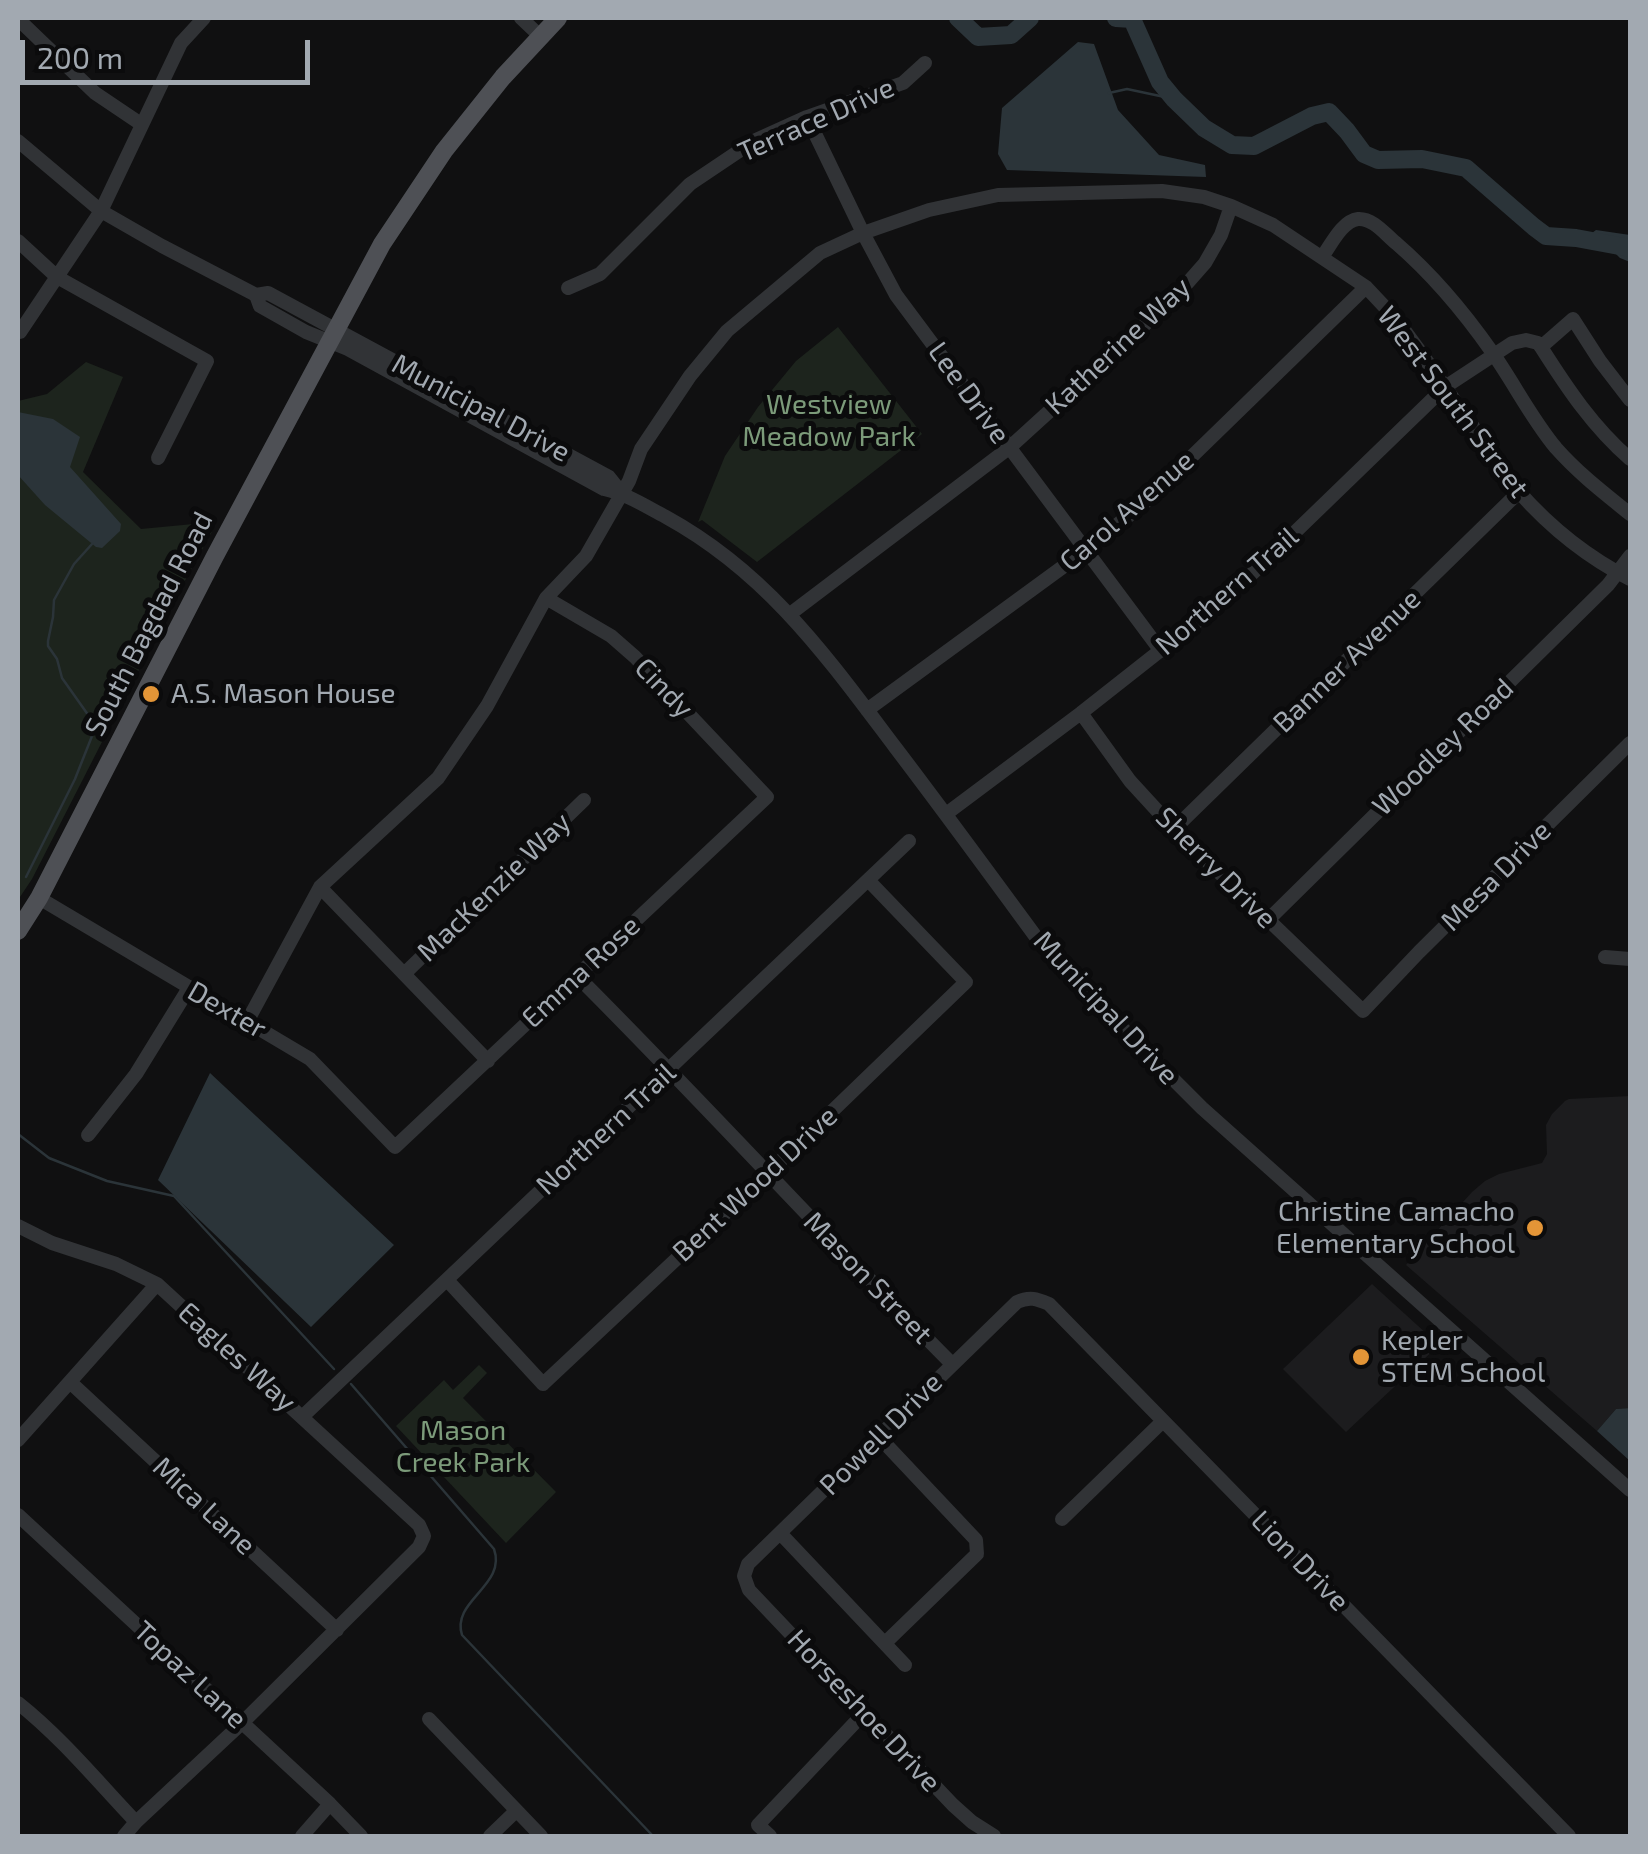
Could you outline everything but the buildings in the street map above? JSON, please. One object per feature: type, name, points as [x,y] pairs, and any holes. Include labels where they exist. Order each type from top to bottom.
[{"type":"main road","name":"South Bagdad Road","points":[[18,931],[39,898],[214,556],[382,244],[444,151],[558,18]]},
{"type":"street","points":[[20,332],[101,211],[182,42],[204,18]]},
{"type":"street","points":[[520,18],[540,36]]},
{"type":"street","points":[[18,19],[95,93],[141,124]]},
{"type":"street","name":"Terrace Drive","points":[[568,288],[600,274],[690,184],[754,141],[902,82],[925,63]]},
{"type":"street","name":"Lee Drive","points":[[808,117],[896,295],[1160,651]]},
{"type":"street","name":"Municipal Drive","points":[[18,141],[101,211],[256,295],[260,306],[306,332],[332,336],[348,349],[407,375],[538,446],[609,477],[622,493],[679,524],[767,590],[834,666],[1048,951],[1202,1108],[1630,1490]]},
{"type":"street","name":"West South Street","points":[[248,1020],[320,887],[438,778],[487,706],[546,598],[586,556],[642,448],[690,376],[727,331],[820,253],[930,210],[998,195],[1162,191],[1204,196],[1273,225],[1366,287],[1396,319],[1518,492],[1567,538],[1624,576]]},
{"type":"street","name":"Katherine Way","points":[[790,614],[1009,448],[1176,296],[1205,263],[1222,235],[1231,206]]},
{"type":"street","points":[[1322,258],[1348,223],[1362,219],[1374,224],[1437,282],[1494,355],[1556,448],[1586,479],[1630,514]]},
{"type":"street","points":[[18,241],[56,277],[207,361],[158,458]]},
{"type":"street","name":"Carol Avenue","points":[[868,710],[1144,504],[1366,287]]},
{"type":"street","points":[[1630,400],[1572,319],[1541,347],[1568,390],[1607,439],[1630,459]]},
{"type":"street","name":"Northern Trail","points":[[946,814],[1227,598],[1445,387],[1512,343],[1526,340],[1541,347]]},
{"type":"street","name":"Banner Avenue","points":[[1174,829],[1518,492]]},
{"type":"street","name":"Woodley Road","points":[[1268,920],[1624,576],[1630,556]]},
{"type":"street","name":"Cindy","points":[[546,598],[611,636],[767,797]]},
{"type":"street","name":"Sherry Drive","points":[[1081,713],[1130,780],[1174,829],[1363,1011]]},
{"type":"street","name":"Mesa Drive","points":[[1363,1011],[1630,743]]},
{"type":"street","name":"Emma Rose","points":[[394,1147],[767,797]]},
{"type":"street","name":"MacKenzie Way","points":[[404,974],[584,800]]},
{"type":"street","name":"Northern Trail","points":[[302,1416],[909,840]]},
{"type":"street","name":"Bent Wood Drive","points":[[447,1280],[543,1384],[766,1174],[966,982],[868,880]]},
{"type":"street","points":[[320,887],[488,1061]]},
{"type":"street","name":"Dexter","points":[[39,898],[310,1058],[394,1147]]},
{"type":"street","points":[[1604,957],[1630,958]]},
{"type":"street","name":"Mason Street","points":[[577,976],[952,1364]]},
{"type":"street","points":[[88,1135],[136,1074],[189,988]]},
{"type":"street","name":"Eagles Way","points":[[18,1226],[157,1284],[419,1524],[424,1536],[420,1547],[337,1630]]},
{"type":"street","points":[[18,1440],[157,1284]]},
{"type":"street","name":"Powell Drive","points":[[744,1576],[748,1564],[1025,1298]]},
{"type":"street","name":"Lion Drive","points":[[1025,1298],[1048,1304],[1569,1836]]},
{"type":"street","name":"Mica Lane","points":[[70,1382],[337,1630]]},
{"type":"street","points":[[1062,1519],[1164,1421]]},
{"type":"street","points":[[878,1436],[976,1540],[977,1554],[885,1642]]},
{"type":"street","name":"Topaz Lane","points":[[18,1515],[362,1836]]},
{"type":"street","points":[[780,1533],[905,1665]]},
{"type":"street","name":"Horseshoe Drive","points":[[744,1576],[750,1590],[962,1814],[994,1836]]},
{"type":"street","points":[[124,1836],[337,1630]]},
{"type":"street","points":[[18,1702],[68,1746],[136,1822]]},
{"type":"street","points":[[770,1836],[758,1824],[865,1712]]},
{"type":"street","points":[[429,1719],[541,1836]]},
{"type":"street","points":[[302,1836],[330,1804]]},
{"type":"street","points":[[490,1836],[516,1811]]},
{"type":"shaded area","points":[[1078,42],[1094,44],[1118,110],[1159,155],[1205,165],[1206,177],[1007,170],[998,154],[1002,108]]},
{"type":"shaded area","points":[[1596,230],[1630,235],[1630,262],[1611,249],[1584,239]]},
{"type":"shaded area","points":[[18,412],[53,419],[80,437],[70,467],[121,524],[120,531],[102,548],[45,505],[18,475]]},
{"type":"shaded area","points":[[210,1073],[394,1245],[311,1327],[158,1180]]},
{"type":"shaded area","name":"Christine Camacho Elementary School","points":[[1630,1096],[1630,1408],[1616,1409],[1597,1431],[1406,1265],[1485,1181],[1542,1163],[1547,1154],[1546,1125],[1565,1101]]},
{"type":"shaded area","name":"Kepler STEM School","points":[[1372,1284],[1439,1345],[1346,1432],[1283,1369]]},
{"type":"shaded area","points":[[1630,1408],[1630,1461],[1597,1431],[1616,1409]]},
{"type":"green space","name":"Westview Meadow Park","points":[[838,327],[922,434],[757,562],[702,520],[698,522],[725,456],[758,407],[796,361]]},
{"type":"green space","points":[[86,362],[123,377],[83,472],[141,529],[204,523],[214,528],[18,900],[18,401],[47,394]]},
{"type":"green space","name":"Mason Creek Park","points":[[479,1365],[487,1373],[463,1398],[556,1492],[506,1543],[396,1426],[444,1380],[453,1390]]},
{"type":"waterway","points":[[958,18],[978,37],[1011,35],[1030,18]]},
{"type":"waterway","points":[[1116,18],[1132,19],[1160,82],[1174,99],[1204,128],[1232,145],[1254,146],[1312,116],[1329,112],[1364,154],[1378,160],[1422,159],[1466,168],[1546,236],[1630,248]]},
{"type":"waterway","points":[[1109,93],[1127,89],[1174,99]]},
{"type":"waterway","points":[[26,877],[75,779],[96,726],[62,678],[57,659],[48,646],[54,600],[74,564],[92,544]]},
{"type":"waterway","points":[[18,1134],[49,1158],[107,1181],[174,1196],[334,1369]]},
{"type":"waterway","points":[[351,1384],[494,1549],[493,1573],[464,1612],[462,1635],[653,1836]]},
{"type":"place","name":"A.S. Mason House","points":[[151,694]]},
{"type":"place","name":"Christine Camacho Elementary School","points":[[1535,1228]]},
{"type":"place","name":"Kepler STEM School","points":[[1361,1357]]}]
